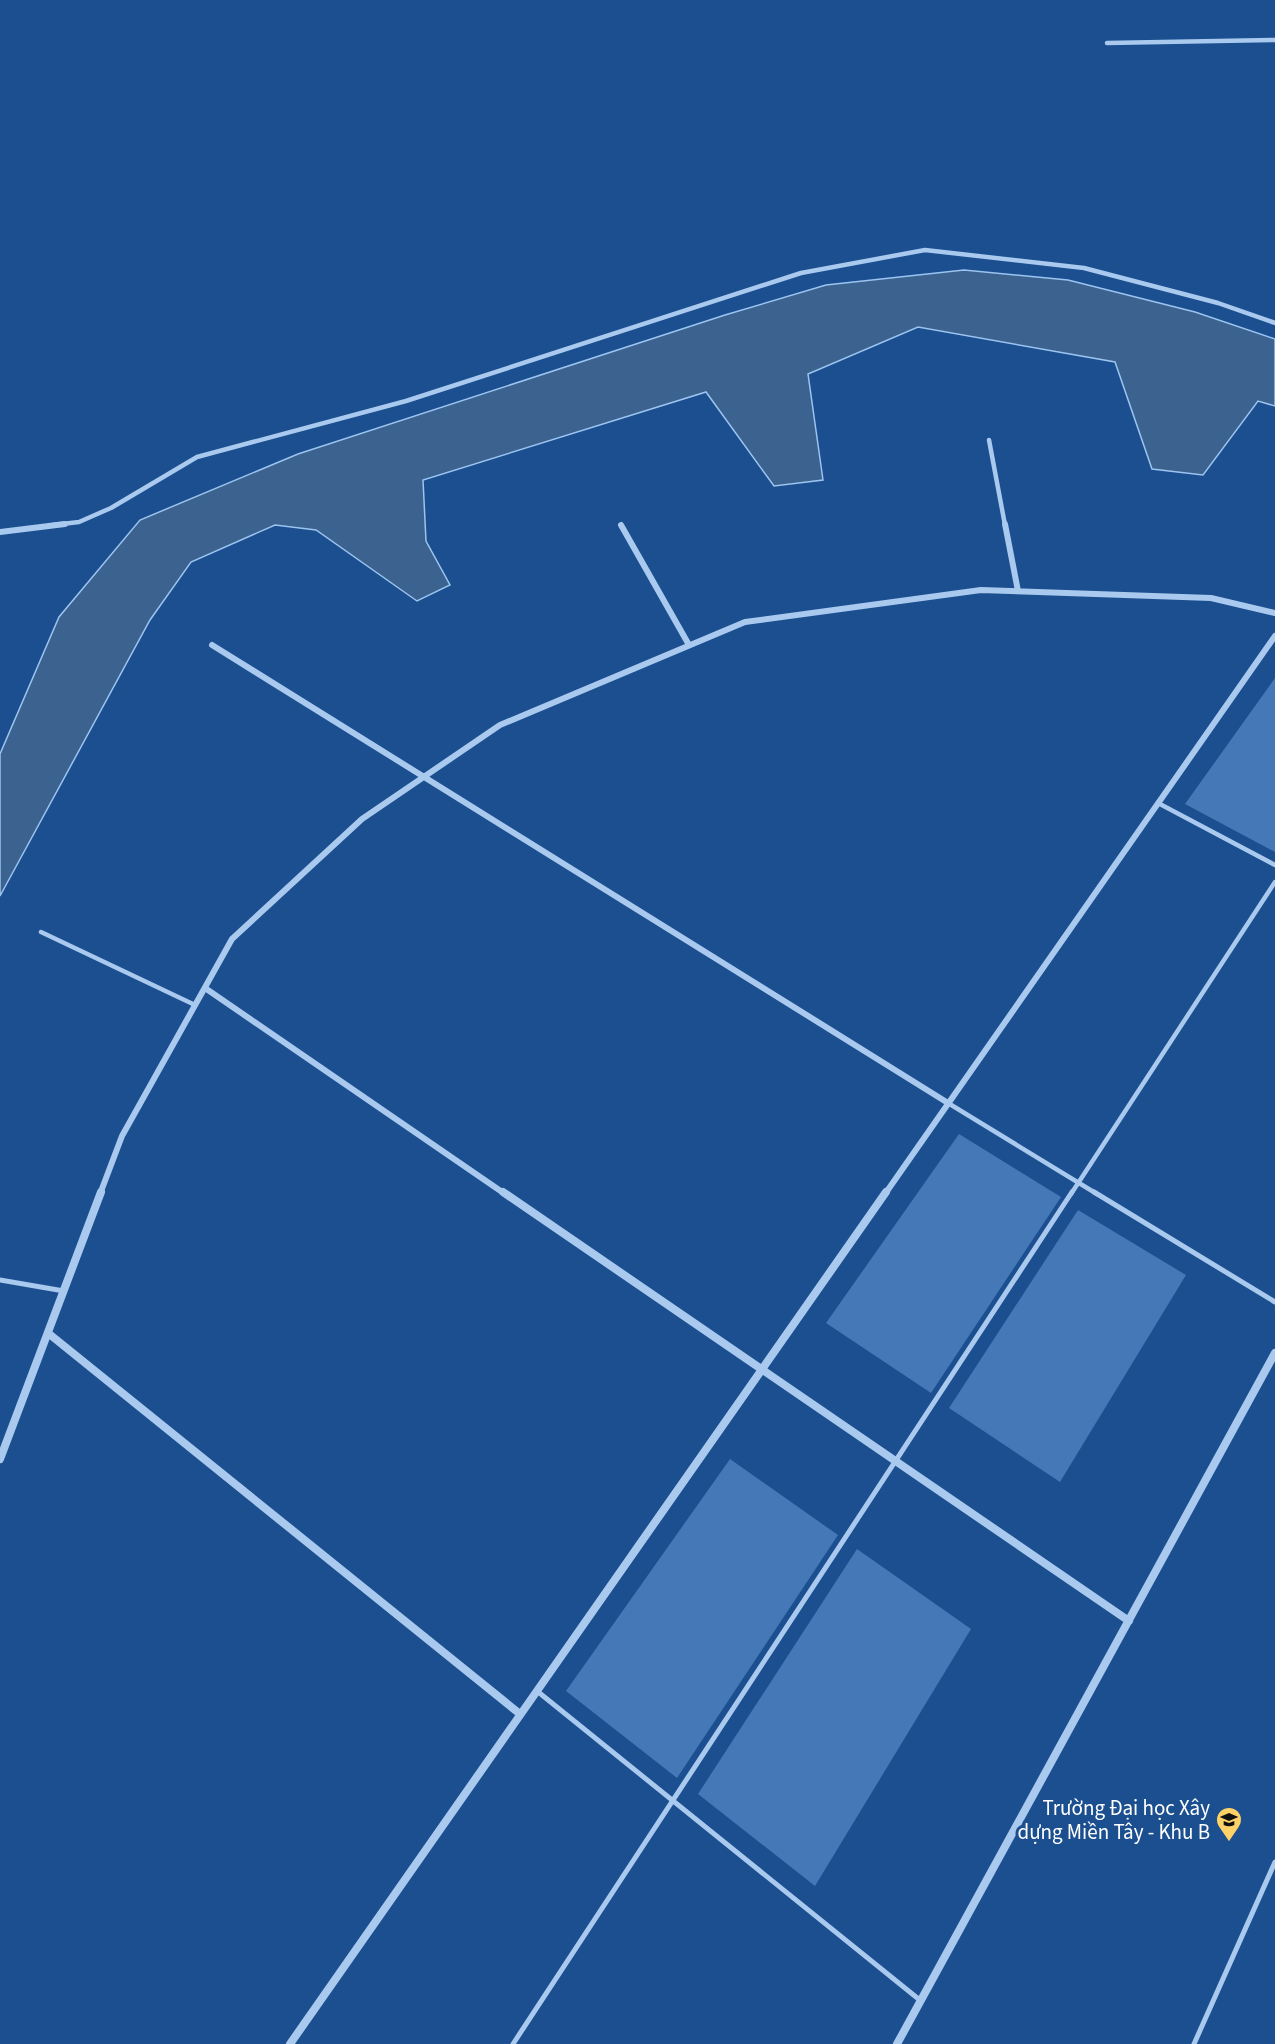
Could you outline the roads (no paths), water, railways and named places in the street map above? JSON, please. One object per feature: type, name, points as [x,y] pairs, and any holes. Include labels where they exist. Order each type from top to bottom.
[{"type":"street","points":[[1107,43],[1275,40]]},
{"type":"street","points":[[0,532],[79,522],[111,508],[197,457],[406,401],[801,273],[925,250],[1084,268],[1218,303],[1275,323]]},
{"type":"street","points":[[989,440],[1018,591]]},
{"type":"street","points":[[621,525],[689,645]]},
{"type":"street","points":[[0,1459],[123,1137],[232,939],[362,819],[500,725],[745,622],[981,590],[1211,598],[1275,613]]},
{"type":"street","points":[[290,2044],[1275,636]]},
{"type":"street","points":[[212,645],[948,1103]]},
{"type":"street","points":[[205,988],[1129,1621]]},
{"type":"street","points":[[48,1333],[520,1714]]},
{"type":"street","points":[[897,2044],[1275,1353]]},
{"type":"lane","points":[[1158,803],[1275,865]]},
{"type":"lane","points":[[513,2044],[1275,882]]},
{"type":"lane","points":[[42,932],[195,1005]]},
{"type":"lane","points":[[948,1103],[1275,1302]]},
{"type":"lane","points":[[0,1280],[64,1291]]},
{"type":"lane","points":[[537,1691],[921,2001]]},
{"type":"lane","points":[[1194,2044],[1275,1862]]},
{"type":"water","points":[[964,270],[1068,280],[1195,312],[1275,339],[1275,406],[1258,401],[1203,475],[1152,469],[1115,362],[918,327],[808,374],[823,480],[774,486],[706,392],[423,480],[426,541],[450,585],[417,601],[316,530],[275,525],[191,562],[150,620],[0,896],[0,754],[59,617],[140,520],[298,454],[725,315],[826,285]]},
{"type":"place","name":"Trường Đại học Xây dựng Miền Tây - Khu B","points":[[1229,1843]]}]
